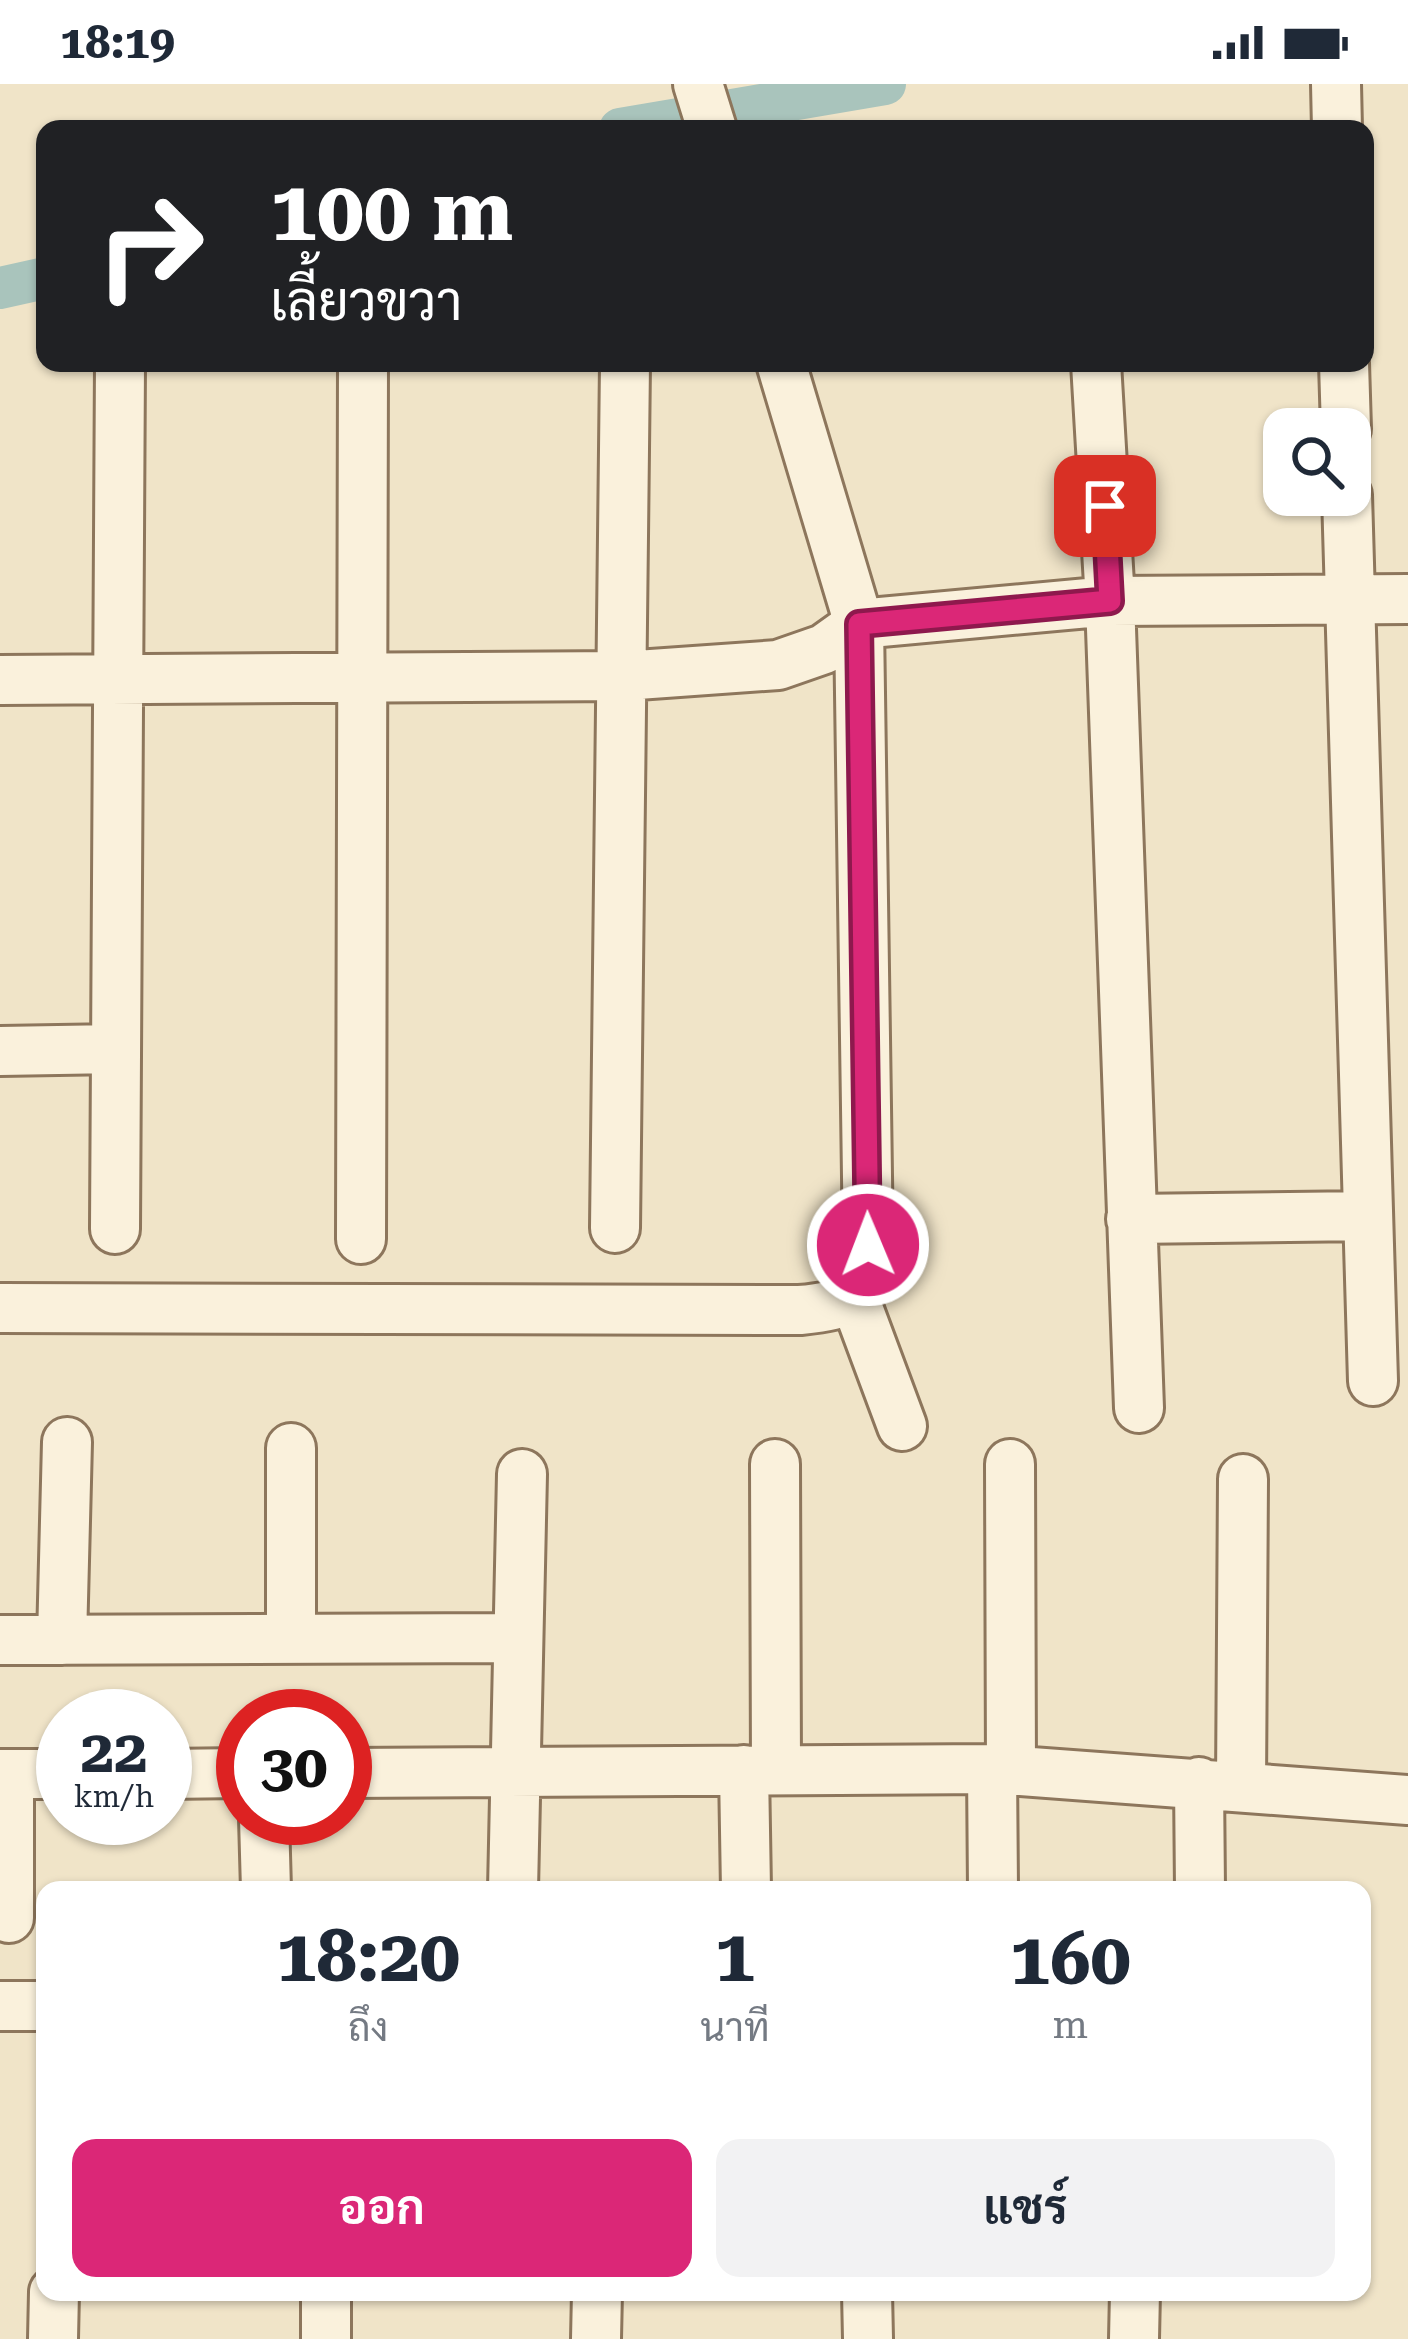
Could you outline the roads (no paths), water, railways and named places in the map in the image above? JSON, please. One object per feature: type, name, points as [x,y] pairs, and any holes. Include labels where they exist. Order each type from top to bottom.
[{"type":"street","points":[[1336,84],[1337,120]]},
{"type":"street","points":[[115,1229],[120,372]]},
{"type":"street","points":[[362,1239],[363,372]]},
{"type":"street","points":[[615,1228],[625,372]]},
{"type":"street","points":[[0,1308],[800,1310],[832,1307],[854,1297],[866,1277],[868,1245],[859,624],[784,372]]},
{"type":"street","points":[[1097,372],[1110,601],[1139,1408]]},
{"type":"street","points":[[1344,372],[1345,408]]},
{"type":"street","points":[[1349,516],[1373,1381]]},
{"type":"street","points":[[0,680],[623,676],[778,665],[824,649],[859,624],[1110,601],[1408,599]]},
{"type":"street","points":[[0,1051],[116,1049]]},
{"type":"street","points":[[1131,1219],[1367,1216]]},
{"type":"street","points":[[854,1297],[902,1426]]},
{"type":"street","points":[[62,1640],[67,1442]]},
{"type":"street","points":[[291,1448],[292,1639]]},
{"type":"street","points":[[747,1881],[760,1770],[775,1464]]},
{"type":"street","points":[[994,1881],[1010,1464]]},
{"type":"street","points":[[513,1881],[523,1474]]},
{"type":"street","points":[[1202,1881],[1220,1785],[1243,1479]]},
{"type":"street","points":[[0,1640],[518,1638]]},
{"type":"street","points":[[372,1773],[1001,1769],[1408,1800]]},
{"type":"street","points":[[10,1918],[5,1774],[36,1774]]},
{"type":"street","points":[[265,1845],[266,1881]]},
{"type":"street","points":[[0,2006],[36,2006]]},
{"type":"street","points":[[52,2339],[54,2301]]},
{"type":"street","points":[[326,2301],[326,2339]]},
{"type":"street","points":[[596,2339],[597,2301]]},
{"type":"street","points":[[867,2301],[868,2339]]},
{"type":"street","points":[[1134,2339],[1135,2301]]},
{"type":"waterway","points":[[673,120],[885,84]]},
{"type":"waterway","points":[[0,288],[36,280]]}]
